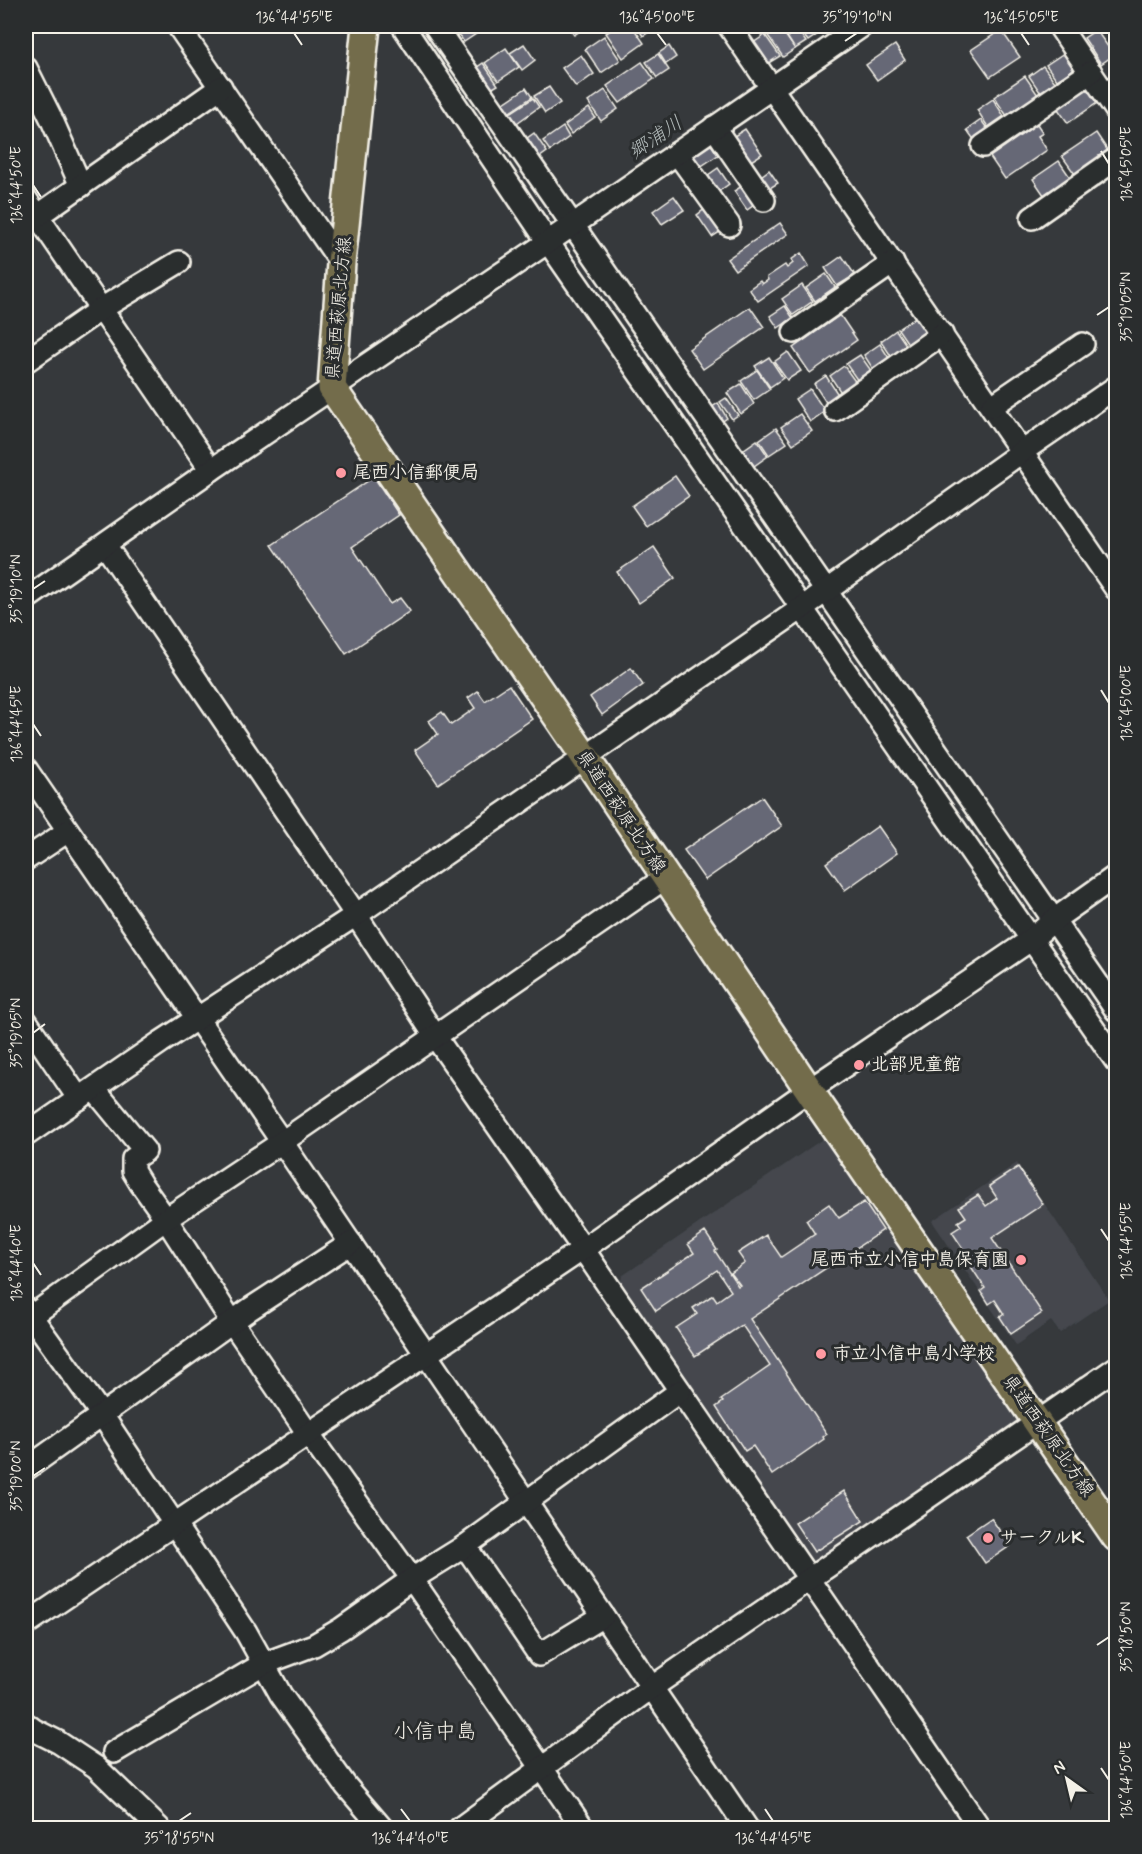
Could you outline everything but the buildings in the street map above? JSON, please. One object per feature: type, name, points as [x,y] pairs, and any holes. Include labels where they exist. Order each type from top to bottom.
[{"type":"main road","name":"県道西萩原北方線","points":[[366,26],[341,263],[332,388],[585,757],[664,878],[1116,1537]]},
{"type":"street","points":[[178,26],[341,263]]},
{"type":"street","points":[[403,26],[548,242],[1116,1061]]},
{"type":"street","points":[[435,26],[1116,1010]]},
{"type":"street","points":[[729,26],[1116,588]]},
{"type":"street","points":[[26,599],[211,470],[862,26]]},
{"type":"street","points":[[1059,26],[1116,110]]},
{"type":"street","points":[[26,68],[81,186]]},
{"type":"street","points":[[983,146],[1091,72]]},
{"type":"street","points":[[211,470],[101,309],[29,214],[81,186],[221,87]]},
{"type":"street","points":[[714,127],[765,200]]},
{"type":"street","points":[[677,153],[729,225]]},
{"type":"street","points":[[1032,218],[1116,159]]},
{"type":"street","points":[[26,361],[101,309],[179,262]]},
{"type":"street","points":[[794,332],[892,263]]},
{"type":"street","points":[[835,410],[942,334]]},
{"type":"street","points":[[992,406],[1083,344]]},
{"type":"street","points":[[26,1135],[356,915],[802,608],[1116,387]]},
{"type":"street","points":[[105,545],[435,1035],[980,1828]]},
{"type":"street","points":[[26,769],[351,1243],[747,1828]]},
{"type":"street","points":[[26,860],[68,831]]},
{"type":"street","points":[[26,1624],[583,1249],[809,1090],[1032,939],[1055,919],[1116,876]]},
{"type":"street","points":[[382,1828],[346,1786],[281,1695],[246,1632],[102,1415],[27,1315],[664,878]]},
{"type":"street","points":[[26,1021],[86,1094],[145,1151],[133,1159],[134,1170],[141,1184],[309,1435],[412,1579],[583,1828]]},
{"type":"street","points":[[26,1469],[232,1322],[351,1243]]},
{"type":"street","points":[[460,1828],[651,1688],[1116,1368]]},
{"type":"street","points":[[114,1752],[263,1664],[314,1645],[341,1629],[412,1579],[465,1546],[680,1391]]},
{"type":"street","points":[[465,1546],[539,1655],[603,1616]]},
{"type":"street","points":[[26,1724],[96,1767],[159,1828]]},
{"type":"shaded area","name":"市立小信中島小学校","points":[[827,1136],[1022,1421],[811,1568],[620,1287],[622,1276]]},
{"type":"shaded area","name":"尾西市立小信中島保育園","points":[[1017,1163],[1109,1300],[1060,1333],[1051,1321],[1016,1345],[932,1221]]},
{"type":"place","name":"尾西小信郵便局","points":[[341,473]]},
{"type":"place","name":"北部児童館","points":[[859,1065]]},
{"type":"place","name":"尾西市立小信中島保育園","points":[[1021,1260]]},
{"type":"place","name":"市立小信中島小学校","points":[[821,1354]]},
{"type":"place","name":"サークルK","points":[[988,1538]]},
{"type":"district","name":"小信中島","points":[[435,1732]]},
{"type":"water label","name":"郷浦川","points":[[656,138]]}]
